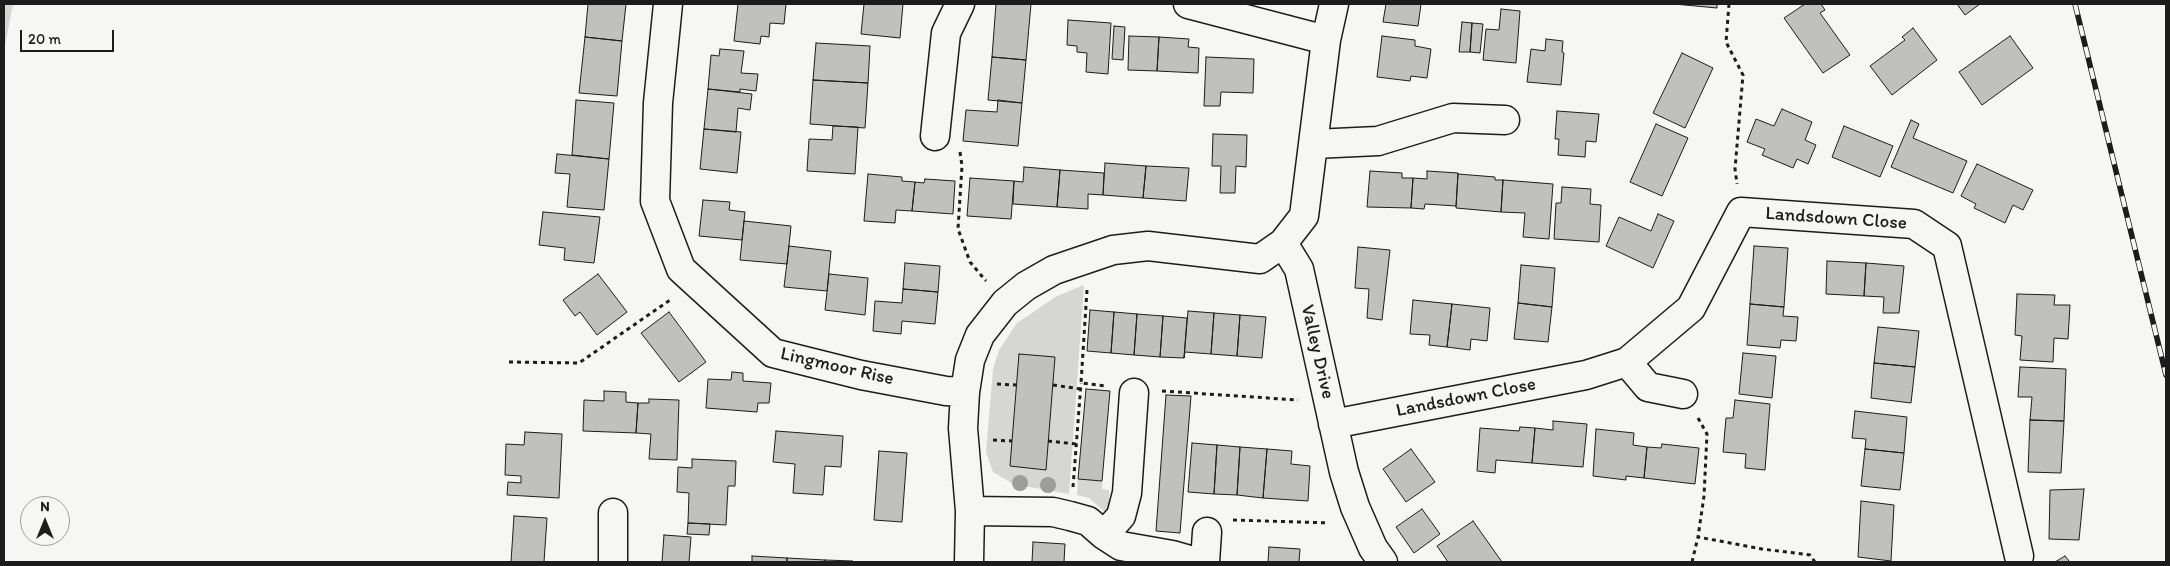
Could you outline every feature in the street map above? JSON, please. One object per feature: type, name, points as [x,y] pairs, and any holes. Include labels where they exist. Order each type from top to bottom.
[{"type":"street","name":"Lingmoor Rise","points":[[668,4],[658,103],[655,201],[681,269],[773,353],[861,374],[946,391],[965,392]]},
{"type":"street","points":[[935,136],[946,34],[960,4]]},
{"type":"street","points":[[1188,4],[1326,40]]},
{"type":"street","points":[[969,562],[970,511],[963,428],[965,392],[970,360],[980,334],[1005,303],[1026,286],[1054,270],[1113,250],[1148,246],[1260,259],[1283,243],[1304,216],[1326,40],[1334,4]]},
{"type":"street","points":[[1314,144],[1378,142],[1453,118],[1505,120]]},
{"type":"street","name":"Landsdown Close","points":[[1333,424],[1586,375],[1627,362],[1690,308],[1741,212],[1914,224],[1947,246],[2018,556]]},
{"type":"street","name":"Valley Drive","points":[[1283,243],[1299,269],[1344,472],[1362,524],[1373,548],[1383,562]]},
{"type":"street","points":[[1627,362],[1648,387],[1683,394]]},
{"type":"street","points":[[1104,535],[1121,516],[1127,493],[1134,393]]},
{"type":"street","points":[[970,511],[1053,512],[1088,521],[1132,555],[1196,562]]},
{"type":"street","points":[[613,513],[613,562]]},
{"type":"street","points":[[1205,562],[1217,526]]},
{"type":"path","points":[[1728,4],[1726,42],[1743,75],[1735,170],[1741,212]]},
{"type":"path","points":[[935,136],[960,152],[962,166],[958,229],[970,262],[991,287]]},
{"type":"path","points":[[510,362],[579,363],[696,283]]},
{"type":"path","points":[[1072,491],[1081,383]]},
{"type":"path","points":[[994,384],[1016,385]]},
{"type":"path","points":[[1053,385],[1081,388]]},
{"type":"path","points":[[1692,562],[1698,538],[1704,496],[1707,434]]},
{"type":"path","points":[[992,440],[1012,442]]},
{"type":"path","points":[[1048,442],[1076,444]]},
{"type":"path","points":[[1217,526],[1362,524]]},
{"type":"path","points":[[1698,538],[1762,550],[1810,555],[1815,562]]},
{"type":"shaded area","points":[[4,4],[13,4],[4,51]]},
{"type":"shaded area","points":[[1084,285],[1069,494],[1013,484],[993,472],[986,452],[993,369],[999,350],[1017,323],[1057,296]]},
{"type":"shaded area","points":[[1078,479],[1102,481],[1102,489],[1109,490],[1109,513],[1107,514],[1089,498],[1077,495]]},
{"type":"building","points":[[588,4],[626,4],[622,41],[585,37]]},
{"type":"building","points":[[738,4],[786,4],[784,24],[770,23],[769,37],[761,36],[760,44],[734,41]]},
{"type":"building","points":[[864,4],[903,4],[900,38],[861,34]]},
{"type":"building","points":[[996,4],[1031,4],[1026,60],[992,57]]},
{"type":"building","points":[[1386,4],[1421,4],[1418,26],[1383,22]]},
{"type":"building","points":[[1674,4],[1717,4],[1717,8]]},
{"type":"building","points":[[1805,4],[1821,4],[1825,10],[1820,13],[1850,55],[1823,73],[1784,18]]},
{"type":"building","points":[[1957,4],[1980,4],[1965,15]]},
{"type":"building","points":[[1501,9],[1520,11],[1516,63],[1483,60],[1486,29],[1499,30]]},
{"type":"building","points":[[1068,20],[1111,23],[1108,74],[1086,72],[1087,53],[1077,52],[1077,46],[1067,45]]},
{"type":"building","points":[[1462,22],[1472,23],[1470,52],[1459,52]]},
{"type":"building","points":[[1472,23],[1483,24],[1480,53],[1470,52]]},
{"type":"building","points":[[1114,26],[1125,27],[1123,60],[1112,59]]},
{"type":"building","points":[[1913,28],[1937,60],[1892,95],[1870,66],[1905,40],[1902,37]]},
{"type":"building","points":[[1129,36],[1159,37],[1157,71],[1128,70]]},
{"type":"building","points":[[1382,36],[1415,40],[1415,46],[1431,49],[1427,78],[1411,76],[1410,81],[1377,77]]},
{"type":"building","points":[[2010,36],[2033,68],[1982,105],[1959,72]]},
{"type":"building","points":[[585,37],[622,41],[617,96],[579,93]]},
{"type":"building","points":[[1159,37],[1189,39],[1188,47],[1199,48],[1198,73],[1157,71]]},
{"type":"building","points":[[1546,39],[1563,41],[1562,52],[1564,53],[1561,85],[1527,82],[1531,49],[1545,51]]},
{"type":"building","points":[[816,43],[870,46],[868,83],[813,80]]},
{"type":"building","points":[[720,49],[744,51],[741,73],[758,74],[756,91],[740,89],[740,92],[708,89],[711,55],[719,56]]},
{"type":"building","points":[[1682,53],[1713,68],[1685,128],[1653,113]]},
{"type":"building","points":[[992,57],[1026,60],[1022,103],[988,100]]},
{"type":"building","points":[[1206,57],[1254,59],[1253,93],[1221,92],[1220,106],[1204,106]]},
{"type":"building","points":[[813,80],[868,83],[865,128],[810,124]]},
{"type":"building","points":[[708,89],[752,94],[750,110],[738,108],[736,132],[704,129]]},
{"type":"building","points":[[576,100],[614,103],[609,159],[572,155]]},
{"type":"building","points":[[998,100],[1022,103],[1018,146],[963,141],[966,110],[997,112]]},
{"type":"building","points":[[1782,109],[1812,122],[1805,140],[1816,145],[1808,164],[1797,159],[1793,168],[1762,155],[1765,149],[1747,142],[1756,119],[1774,126]]},
{"type":"building","points":[[1557,111],[1599,114],[1596,142],[1586,141],[1585,157],[1558,155],[1559,139],[1555,139]]},
{"type":"building","points":[[1911,120],[1919,124],[1913,138],[1967,161],[1953,193],[1891,167]]},
{"type":"building","points":[[1656,124],[1688,138],[1662,196],[1630,182]]},
{"type":"building","points":[[833,126],[858,127],[855,174],[807,171],[809,139],[832,140]]},
{"type":"building","points":[[1844,126],[1893,146],[1880,177],[1832,157]]},
{"type":"building","points":[[704,129],[741,132],[737,173],[700,169]]},
{"type":"building","points":[[1213,134],[1247,135],[1246,167],[1236,166],[1235,193],[1220,193],[1221,166],[1212,166]]},
{"type":"building","points":[[557,154],[609,159],[604,210],[567,207],[570,174],[555,173]]},
{"type":"building","points":[[1105,163],[1146,166],[1143,198],[1103,195]]},
{"type":"building","points":[[1977,164],[2033,190],[2023,210],[2013,205],[2005,223],[1974,208],[1976,204],[1961,196]]},
{"type":"building","points":[[1146,166],[1189,168],[1186,201],[1143,198]]},
{"type":"building","points":[[1024,167],[1060,170],[1057,207],[1013,204],[1014,181],[1023,182]]},
{"type":"building","points":[[1060,170],[1104,173],[1103,195],[1088,194],[1088,209],[1057,207]]},
{"type":"building","points":[[1370,171],[1402,173],[1402,178],[1413,178],[1411,208],[1367,207]]},
{"type":"building","points":[[1427,171],[1458,173],[1456,206],[1425,204],[1424,209],[1411,208],[1413,178],[1427,179]]},
{"type":"building","points":[[868,174],[902,177],[902,181],[915,182],[912,211],[896,210],[895,223],[864,221]]},
{"type":"building","points":[[1458,174],[1495,177],[1495,180],[1503,180],[1501,212],[1456,208]]},
{"type":"building","points":[[970,178],[1014,181],[1011,219],[967,216]]},
{"type":"building","points":[[925,179],[955,181],[953,214],[912,211],[915,182],[924,183]]},
{"type":"building","points":[[1503,180],[1553,184],[1549,239],[1523,237],[1525,213],[1501,212]]},
{"type":"building","points":[[1562,187],[1591,189],[1590,204],[1601,205],[1599,242],[1554,239],[1556,203],[1561,203]]},
{"type":"building","points":[[703,200],[730,202],[729,210],[745,212],[742,240],[699,236]]},
{"type":"building","points":[[543,212],[600,217],[594,263],[564,260],[565,248],[539,245]]},
{"type":"building","points":[[1658,214],[1674,221],[1653,268],[1606,246],[1619,217],[1651,231]]},
{"type":"building","points":[[744,221],[791,226],[787,264],[740,260]]},
{"type":"building","points":[[789,246],[831,251],[827,291],[784,287]]},
{"type":"building","points":[[1754,246],[1788,248],[1784,307],[1750,304]]},
{"type":"building","points":[[1358,247],[1390,250],[1382,320],[1367,318],[1369,289],[1355,288]]},
{"type":"building","points":[[1827,261],[1866,263],[1864,296],[1826,294]]},
{"type":"building","points":[[905,263],[940,266],[938,292],[903,289]]},
{"type":"building","points":[[1866,263],[1904,266],[1899,313],[1883,313],[1884,297],[1864,296]]},
{"type":"building","points":[[1521,265],[1555,268],[1552,307],[1518,303]]},
{"type":"building","points":[[598,274],[627,312],[597,335],[580,312],[575,316],[563,300]]},
{"type":"building","points":[[829,274],[868,278],[865,315],[825,310]]},
{"type":"building","points":[[903,289],[938,292],[935,324],[902,321],[901,334],[873,331],[875,301],[902,303]]},
{"type":"building","points":[[2017,294],[2055,295],[2054,305],[2070,305],[2068,339],[2054,338],[2053,362],[2020,360],[2022,336],[2015,335]]},
{"type":"building","points":[[1413,300],[1452,304],[1447,347],[1429,345],[1430,335],[1410,334]]},
{"type":"building","points":[[1518,303],[1552,307],[1548,342],[1514,339]]},
{"type":"building","points":[[1452,304],[1490,308],[1487,341],[1471,339],[1470,350],[1447,347]]},
{"type":"building","points":[[1750,304],[1784,307],[1783,316],[1798,317],[1796,341],[1781,340],[1780,348],[1747,345]]},
{"type":"building","points":[[1090,310],[1114,312],[1111,353],[1087,351]]},
{"type":"building","points":[[1188,311],[1214,313],[1211,354],[1185,352],[1184,358]]},
{"type":"building","points":[[669,312],[706,362],[679,382],[641,333]]},
{"type":"building","points":[[1114,312],[1137,314],[1134,355],[1111,353]]},
{"type":"building","points":[[1214,313],[1240,315],[1237,356],[1211,354]]},
{"type":"building","points":[[1137,314],[1163,316],[1160,357],[1134,355]]},
{"type":"building","points":[[1240,315],[1266,317],[1262,358],[1237,356]]},
{"type":"building","points":[[1163,316],[1187,318],[1184,358],[1160,357]]},
{"type":"building","points":[[1878,327],[1919,331],[1915,367],[1874,363]]},
{"type":"building","points":[[1743,353],[1776,356],[1772,398],[1739,394]]},
{"type":"building","points":[[1019,354],[1055,357],[1046,470],[1010,466]]},
{"type":"building","points":[[1874,363],[1915,367],[1911,403],[1871,398]]},
{"type":"building","points":[[2020,367],[2066,369],[2064,421],[2030,420],[2032,397],[2018,397]]},
{"type":"building","points":[[732,372],[743,373],[743,381],[771,383],[769,403],[758,403],[757,412],[706,408],[708,379],[731,380]]},
{"type":"building","points":[[1086,389],[1110,391],[1102,481],[1078,479]]},
{"type":"building","points":[[604,391],[626,392],[626,402],[638,403],[636,433],[583,431],[584,400],[604,401]]},
{"type":"building","points":[[1166,395],[1191,396],[1180,533],[1156,531]]},
{"type":"building","points":[[649,399],[679,400],[677,460],[649,459],[651,434],[636,433],[638,403],[649,403]]},
{"type":"building","points":[[1735,400],[1770,404],[1765,470],[1745,468],[1746,454],[1723,452],[1726,418],[1733,418]]},
{"type":"building","points":[[1855,411],[1907,417],[1904,453],[1865,449],[1866,439],[1852,438]]},
{"type":"building","points":[[2030,420],[2064,421],[2061,473],[2028,472]]},
{"type":"building","points":[[1553,421],[1587,424],[1583,467],[1532,463],[1535,428],[1553,430]]},
{"type":"building","points":[[1520,427],[1535,428],[1532,463],[1496,460],[1495,473],[1477,471],[1480,428],[1519,431]]},
{"type":"building","points":[[1596,429],[1634,433],[1633,445],[1647,447],[1644,478],[1626,476],[1626,480],[1593,476]]},
{"type":"building","points":[[776,431],[843,436],[841,467],[825,466],[823,495],[793,493],[795,464],[773,462]]},
{"type":"building","points":[[525,432],[562,434],[559,498],[507,495],[508,482],[521,483],[521,476],[505,475],[506,444],[524,445]]},
{"type":"building","points":[[1192,443],[1217,445],[1214,494],[1188,492]]},
{"type":"building","points":[[1662,444],[1699,448],[1695,484],[1644,478],[1647,447],[1661,448]]},
{"type":"building","points":[[1217,445],[1240,447],[1237,495],[1214,494]]},
{"type":"building","points":[[1240,447],[1267,449],[1263,498],[1237,495]]},
{"type":"building","points":[[1267,449],[1292,451],[1291,464],[1310,466],[1308,501],[1263,498]]},
{"type":"building","points":[[1411,449],[1435,482],[1406,502],[1383,469]]},
{"type":"building","points":[[1865,449],[1904,453],[1900,490],[1861,486]]},
{"type":"building","points":[[879,451],[907,453],[902,522],[874,520]]},
{"type":"building","points":[[692,459],[736,461],[735,486],[728,486],[726,525],[688,523],[689,493],[677,492],[678,467],[692,468]]},
{"type":"building","points":[[2084,489],[2079,540],[2049,539],[2050,490]]},
{"type":"building","points":[[1861,501],[1894,505],[1891,561],[1858,557]]},
{"type":"building","points":[[1422,509],[1440,534],[1414,553],[1396,527]]},
{"type":"building","points":[[514,516],[547,518],[544,562],[511,562]]},
{"type":"building","points":[[1473,521],[1502,562],[1448,562],[1437,546]]},
{"type":"building","points":[[688,523],[710,524],[709,535],[687,534]]},
{"type":"building","points":[[664,535],[691,537],[689,562],[662,562]]},
{"type":"building","points":[[1033,542],[1065,544],[1064,562],[1032,562]]},
{"type":"building","points":[[1269,547],[1300,549],[1299,562],[1268,562]]},
{"type":"building","points":[[752,556],[787,558],[787,562],[752,562]]},
{"type":"building","points":[[2065,556],[2070,562],[2055,562]]},
{"type":"building","points":[[787,558],[825,560],[825,562],[787,562]]},
{"type":"building","points":[[825,560],[853,561],[853,562],[825,562]]},
{"type":"railway","points":[[2075,4],[2166,375]]}]
